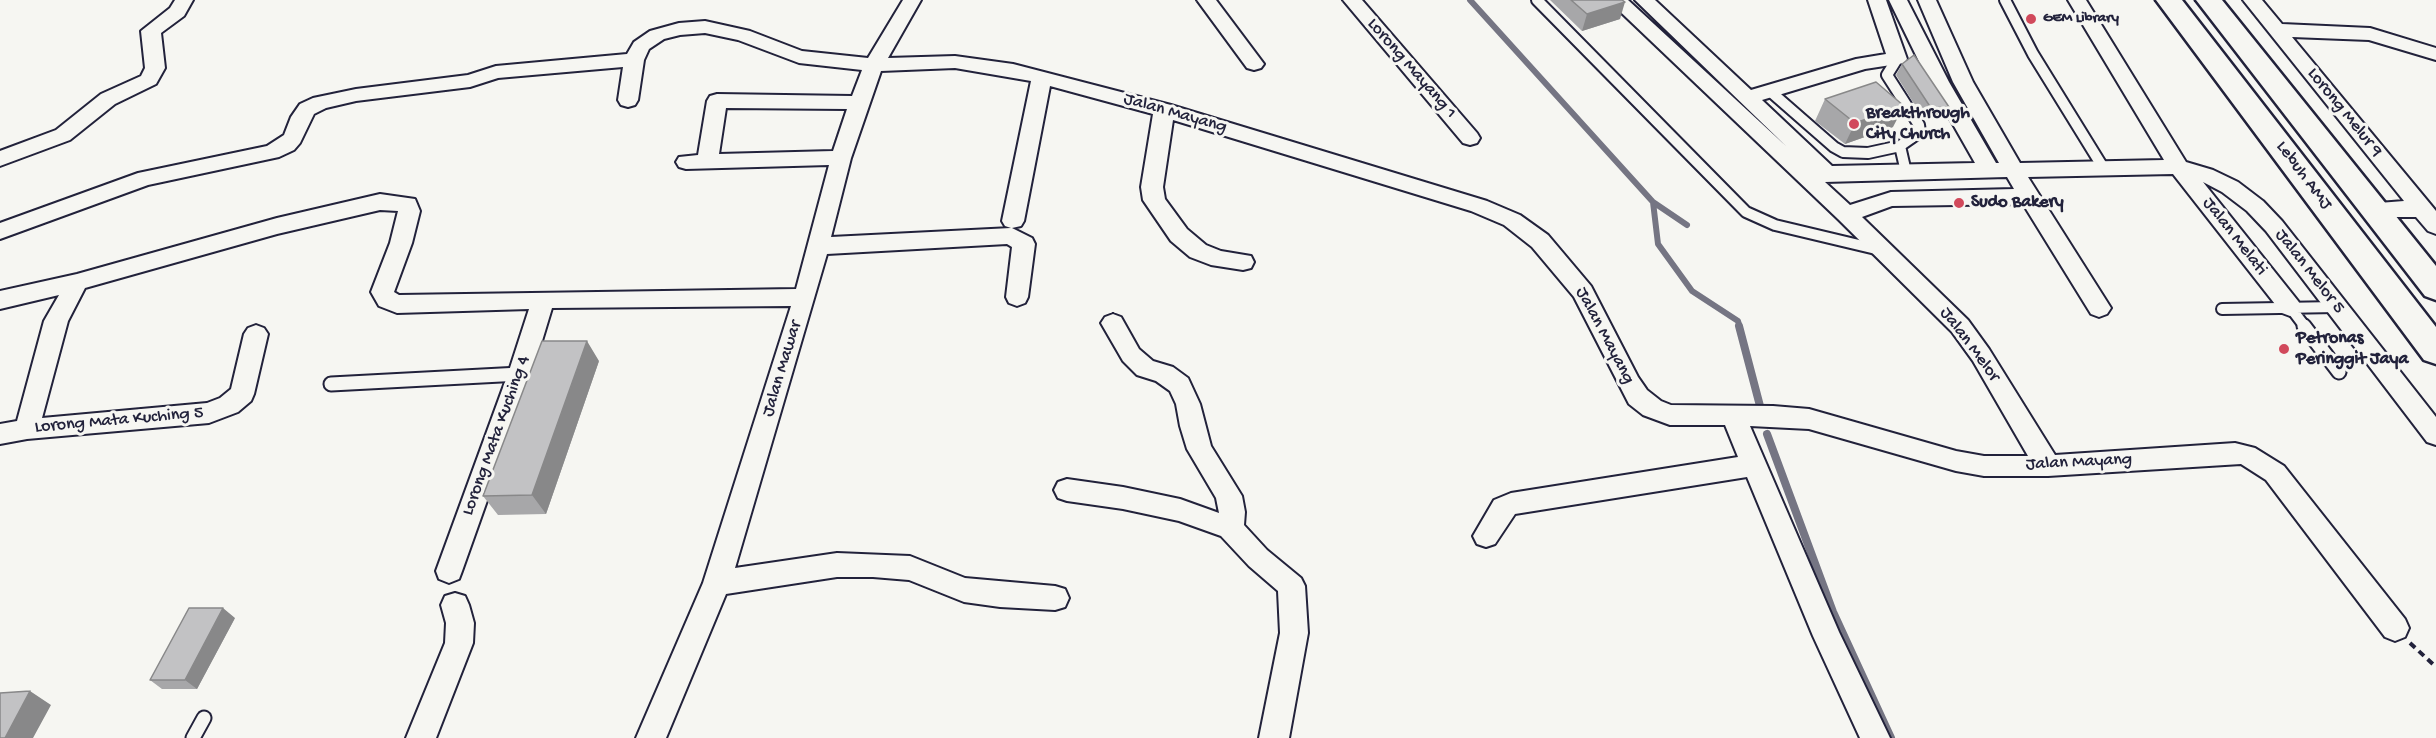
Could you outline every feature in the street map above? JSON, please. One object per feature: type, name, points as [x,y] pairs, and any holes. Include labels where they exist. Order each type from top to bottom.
[{"type":"highway","name":"Lebuh AMJ","points":[[2169,0],[2436,351]]},
{"type":"highway","name":"Lebuh AMJ","points":[[2209,0],[2436,288]]},
{"type":"street","points":[[0,159],[63,135],[108,99],[149,80],[154,75],[155,68],[151,31],[177,12],[184,0]]},
{"type":"street","name":"Jalan Mawar","points":[[651,738],[717,584],[805,297],[859,103],[874,64],[911,0]]},
{"type":"street","points":[[1206,0],[1254,64]]},
{"type":"street","name":"Lorong Mayang 1","points":[[1352,0],[1470,138]]},
{"type":"street","name":"Jalan Melor","points":[[1617,0],[1653,21],[1746,97],[1819,177],[1846,214],[1960,326],[1981,355],[2048,466]]},
{"type":"street","name":"Jalan Melor","points":[[1644,0],[1653,21],[1819,177]]},
{"type":"street","points":[[1746,97],[1772,92],[1842,68],[1897,59],[1877,0]]},
{"type":"street","points":[[1898,0],[1939,82],[1990,171]]},
{"type":"street","points":[[1927,0],[1964,82],[2028,196],[2099,308]]},
{"type":"street","name":"Jalan Melati","points":[[2077,0],[2179,167],[2290,307]]},
{"type":"street","name":"Lorong Melur 9","points":[[2252,0],[2436,226]]},
{"type":"street","name":"Jalan Mayang","points":[[634,60],[640,46],[657,35],[679,29],[705,27],[743,35],[799,57],[874,64],[965,63],[1013,70],[1164,110],[1479,206],[1512,220],[1540,241],[1563,266],[1598,319],[1629,383],[1638,397],[1652,408],[1670,415],[1809,419],[1956,461],[1984,466],[2048,466],[2235,453],[2246,455],[2275,473],[2395,628]]},
{"type":"street","points":[[2276,30],[2370,34],[2436,54]]},
{"type":"street","points":[[0,231],[145,178],[272,152],[286,145],[307,109],[320,103],[356,95],[470,81],[496,72],[634,60],[628,100]]},
{"type":"street","points":[[1013,222],[1042,78]]},
{"type":"street","points":[[842,158],[697,162],[717,101],[859,103]]},
{"type":"street","points":[[1164,110],[1152,187],[1154,200],[1179,235],[1198,251],[1219,259],[1243,262]]},
{"type":"street","name":"Jalan Melor 5","points":[[1819,177],[1906,172],[2179,167],[2206,175],[2230,187],[2255,206],[2274,226],[2436,435]]},
{"type":"street","points":[[1846,214],[1891,199],[2028,196]]},
{"type":"street","points":[[0,300],[77,282],[277,226],[380,202],[407,204],[409,218],[382,292],[387,300],[397,304],[805,297]]},
{"type":"street","points":[[2374,209],[2421,209]]},
{"type":"street","points":[[819,246],[1011,236],[1024,244],[1017,297]]},
{"type":"street","points":[[27,429],[56,321],[77,282]]},
{"type":"street","name":"Lorong Mata Kuching 4","points":[[448,571],[520,374],[543,300]]},
{"type":"street","points":[[1113,323],[1131,355],[1145,368],[1164,374],[1179,385],[1188,404],[1192,426],[1200,449],[1229,496],[1232,512],[1230,528]]},
{"type":"street","name":"Lorong Mata Kuching 5","points":[[0,434],[27,429],[209,413],[229,405],[242,394],[256,334]]},
{"type":"street","points":[[1734,417],[1827,636],[1875,738]]},
{"type":"street","points":[[1486,536],[1503,508],[1511,504],[1755,465]]},
{"type":"street","points":[[1067,490],[1124,498],[1180,510],[1230,528],[1258,558],[1291,586],[1294,633],[1274,738]]},
{"type":"street","points":[[717,584],[837,565],[873,565],[910,568],[964,590],[1000,595],[1055,598]]},
{"type":"street","points":[[422,738],[459,643],[460,623],[455,605]]},
{"type":"lane","points":[[1537,0],[1746,212],[1774,225],[1884,251]]},
{"type":"lane","points":[[2006,0],[2033,54],[2104,169]]},
{"type":"lane","points":[[1772,92],[1834,147],[1843,152],[1868,153],[1900,146],[1920,132],[1919,125],[1887,75],[1897,59]]},
{"type":"lane","points":[[1900,146],[1906,172]]},
{"type":"lane","points":[[2290,307],[2339,372]]},
{"type":"lane","points":[[2222,309],[2337,307]]},
{"type":"lane","points":[[331,384],[520,374]]},
{"type":"lane","points":[[193,738],[204,718]]},
{"type":"path","points":[[2395,628],[2436,668]]},
{"type":"building","points":[[1571,0],[1622,0],[1625,2],[1587,14]]},
{"type":"building","points":[[1914,55],[1949,107],[1931,108],[1902,64]]},
{"type":"building","points":[[1876,82],[1904,106],[1855,123],[1825,99]]},
{"type":"building","points":[[542,341],[587,341],[532,495],[483,496]]},
{"type":"building","points":[[189,608],[223,608],[185,680],[150,680]]},
{"type":"building","points":[[30,691],[5,738],[0,738],[0,693]]},
{"type":"waterway","points":[[1470,0],[1653,202]]},
{"type":"waterway","points":[[1653,202],[1687,225]]},
{"type":"waterway","points":[[1653,202],[1658,244],[1692,291],[1738,321],[1740,328]]},
{"type":"waterway","points":[[1739,326],[1760,406]]},
{"type":"waterway","points":[[1767,434],[1833,612],[1891,738]]},
{"type":"place","name":"GEM Library","points":[[2031,19]]},
{"type":"place","name":"Breakthrough City Church","points":[[1854,124]]},
{"type":"place","name":"Sudo Bakery","points":[[1959,203]]},
{"type":"place","name":"Petronas Peringgit Jaya","points":[[2284,349]]}]
